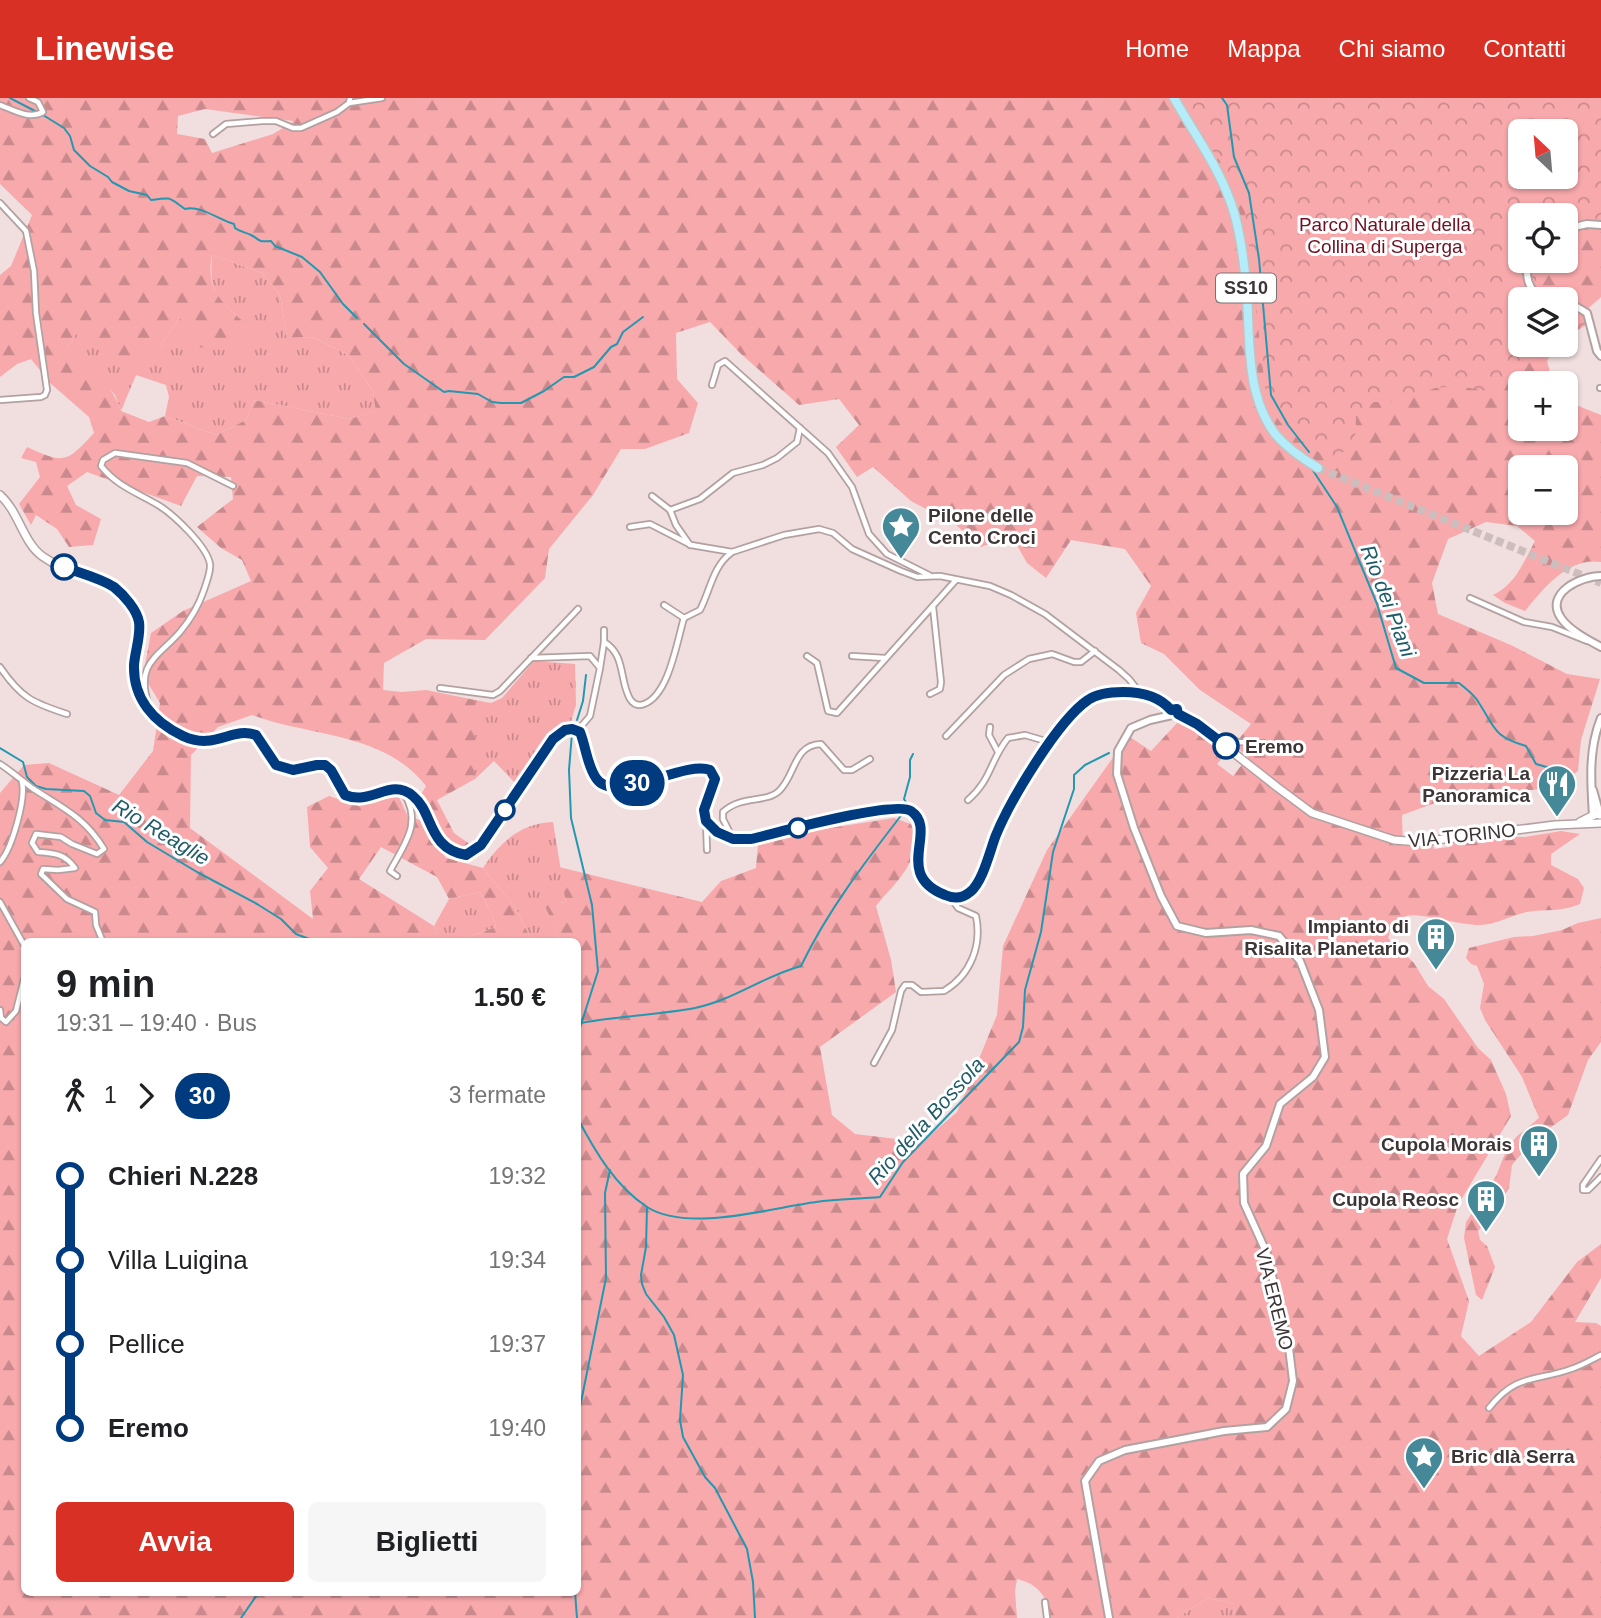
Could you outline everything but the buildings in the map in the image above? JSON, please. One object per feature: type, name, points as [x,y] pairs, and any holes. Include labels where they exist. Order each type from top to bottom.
[{"type":"main road","name":"SS10","points":[[1174,98],[1219,172],[1235,217],[1242,244],[1253,377],[1258,401],[1277,435],[1297,454],[1318,468]]},
{"type":"main road","points":[[0,495],[11,505],[33,547],[43,557],[113,586],[132,607],[139,624],[134,666],[136,687],[145,707],[168,727],[184,737],[211,742],[238,734],[256,735],[276,765],[293,770],[325,765],[331,770],[345,795],[356,800],[385,790],[403,791],[412,795],[419,803],[434,832],[448,849],[466,855],[481,845],[553,739],[565,730],[578,730],[595,777],[605,786],[621,787],[696,769],[710,770],[715,779],[704,810],[706,821],[717,832],[733,839],[751,839],[878,810],[900,807],[911,810],[921,826],[917,862],[925,880],[939,893],[951,898]]},
{"type":"main road","name":"VIA TORINO","points":[[951,898],[963,897],[977,886],[1007,813],[1050,742],[1074,712],[1090,698],[1109,692],[1140,693],[1163,701],[1174,713],[1197,724],[1312,813],[1394,841],[1420,842],[1599,819]]},
{"type":"street","points":[[0,106],[36,116],[43,112],[38,102],[29,98]]},
{"type":"street","points":[[213,134],[226,124],[262,121],[276,121],[293,128],[301,128],[337,112],[350,101],[383,98]]},
{"type":"street","points":[[0,203],[22,223],[26,231],[34,271],[36,313],[47,390],[41,397],[0,400]]},
{"type":"street","points":[[1578,226],[1601,225]]},
{"type":"street","points":[[1578,308],[1587,313],[1597,351],[1601,356]]},
{"type":"street","points":[[712,385],[718,366],[725,361],[828,453],[852,487],[869,534],[887,554],[930,575]]},
{"type":"street","points":[[670,510],[700,499],[733,473],[777,458],[797,442],[800,428]]},
{"type":"street","points":[[145,707],[148,703],[143,683],[153,656],[180,632],[200,603],[210,564],[195,538],[159,506],[134,494],[111,478],[101,466],[103,460],[116,453],[187,463],[233,486]]},
{"type":"street","points":[[653,496],[670,510],[676,525],[691,545]]},
{"type":"street","points":[[630,527],[650,524],[691,545],[732,552]]},
{"type":"street","points":[[604,642],[612,647],[621,662],[630,699],[635,705],[641,706],[658,695],[667,676],[684,618],[701,610],[717,567],[723,559],[732,552],[784,535],[819,528],[833,533],[852,549],[917,577],[930,575],[990,586],[1035,607],[1095,651],[1129,679],[1140,693]]},
{"type":"street","points":[[1601,576],[1584,579],[1569,586],[1559,594],[1556,606],[1561,618],[1601,647]]},
{"type":"street","points":[[807,656],[817,663],[828,711],[836,713],[957,579]]},
{"type":"street","points":[[1470,598],[1524,622],[1552,627],[1570,636],[1591,641]]},
{"type":"street","points":[[664,605],[684,618]]},
{"type":"street","points":[[930,694],[940,689],[942,682],[933,606]]},
{"type":"street","points":[[440,688],[493,695],[500,691],[578,609]]},
{"type":"street","points":[[578,730],[590,716],[600,668],[604,630]]},
{"type":"street","points":[[946,736],[1004,675],[1029,659],[1052,654],[1081,662],[1095,651]]},
{"type":"street","points":[[531,658],[590,656],[600,668]]},
{"type":"street","points":[[852,656],[886,658]]},
{"type":"street","points":[[0,667],[23,695],[34,703],[67,714]]},
{"type":"street","name":"VIA EREMO","points":[[1109,1618],[1085,1480],[1099,1461],[1125,1450],[1224,1431],[1267,1426],[1286,1409],[1293,1381],[1289,1348],[1267,1254],[1244,1203],[1243,1174],[1266,1146],[1280,1104],[1313,1077],[1325,1057],[1319,1010],[1300,961],[1279,936],[1251,930],[1206,933],[1177,926],[1161,896],[1134,828],[1117,774],[1118,751],[1131,728],[1174,713]]},
{"type":"street","points":[[1599,819],[1592,789],[1593,737],[1601,718]]},
{"type":"street","points":[[989,727],[989,734],[999,753]]},
{"type":"street","points":[[968,800],[984,785],[1008,738],[1036,736],[1050,742]]},
{"type":"street","points":[[1217,739],[1228,737],[1238,742],[1264,743]]},
{"type":"street","points":[[733,839],[723,819],[723,812],[730,805],[773,796],[781,790],[803,749],[821,744],[844,770],[852,770],[870,759]]},
{"type":"street","points":[[0,764],[22,781],[73,812],[90,828],[104,849],[97,854],[72,844],[61,836],[36,834],[32,844],[38,852],[58,853],[75,867],[43,869],[41,874],[67,899],[95,912],[96,926],[101,938]]},
{"type":"street","points":[[0,862],[6,855],[24,801],[22,781]]},
{"type":"street","points":[[397,876],[390,871],[409,832],[414,810],[403,791]]},
{"type":"street","points":[[706,821],[707,850]]},
{"type":"street","points":[[874,1063],[892,1030],[901,991],[905,985],[912,985],[921,992],[944,991],[964,973],[972,958],[978,944],[976,916],[958,908],[951,898]]},
{"type":"street","points":[[0,902],[21,940]]},
{"type":"street","points":[[0,1010],[1,1018],[6,1022],[16,1011],[21,991]]},
{"type":"street","points":[[1601,1159],[1583,1185],[1583,1190],[1588,1190],[1601,1177]]},
{"type":"street","points":[[1489,1408],[1501,1393],[1521,1380],[1572,1369],[1601,1355]]},
{"type":"street","points":[[1045,1602],[1047,1618]]},
{"type":"green space","points":[[0,98],[1601,98],[1601,297],[1578,317],[1578,287],[1508,287],[1508,357],[1549,357],[1547,361],[1550,371],[1508,371],[1508,441],[1578,441],[1578,406],[1601,415],[1601,562],[1578,564],[1567,569],[1549,584],[1525,611],[1493,595],[1513,579],[1535,541],[1517,526],[1509,525],[1578,525],[1578,455],[1508,455],[1508,525],[1486,522],[1448,539],[1432,583],[1438,614],[1513,646],[1567,674],[1600,679],[1581,740],[1578,771],[1554,788],[1454,796],[1402,815],[1403,846],[1433,845],[1434,849],[1449,847],[1449,842],[1490,837],[1525,837],[1561,831],[1580,834],[1551,854],[1551,865],[1578,879],[1584,888],[1580,904],[1527,912],[1481,925],[1406,916],[1392,925],[1388,938],[1414,963],[1428,986],[1444,999],[1478,1048],[1491,1060],[1506,1094],[1511,1116],[1458,1205],[1447,1239],[1469,1301],[1461,1336],[1479,1356],[1531,1322],[1577,1262],[1601,1244],[1601,1278],[1575,1322],[1596,1323],[1601,1326],[1601,1618],[1234,1618],[1235,1604],[1208,1598],[1177,1618],[1051,1618],[1047,1603],[1040,1592],[1031,1584],[1017,1579],[1017,1618],[0,1618],[0,793],[24,765],[49,763],[119,795],[153,751],[160,703],[143,675],[151,633],[183,611],[251,581],[242,560],[221,548],[197,527],[233,499],[231,477],[197,476],[181,506],[87,472],[67,486],[76,505],[101,519],[93,545],[69,547],[57,529],[36,515],[31,525],[19,504],[40,477],[36,462],[21,458],[27,447],[50,456],[65,458],[94,433],[89,417],[50,383],[31,359],[17,364],[0,377],[0,275],[11,266],[32,215],[0,184]],"holes":[[[205,109],[293,121],[273,134],[212,153],[205,139],[177,134],[178,116]],[[212,255],[262,273],[280,295],[287,338],[312,337],[348,355],[373,391],[376,412],[349,419],[254,400],[246,420],[216,435],[165,416],[149,422],[121,411],[106,383],[68,346],[76,334],[126,360],[159,348],[180,318],[197,347],[222,350],[248,339],[252,319],[243,321],[221,300],[211,276]]]},
{"type":"green space","name":"Parco Naturale della Collina di Superga","points":[[1181,98],[1601,98],[1601,232],[1578,230],[1578,203],[1508,203],[1508,273],[1537,273],[1536,282],[1540,287],[1508,287],[1508,357],[1535,357],[1508,371],[1508,374],[1486,391],[1459,386],[1435,388],[1399,402],[1374,402],[1356,416],[1355,446],[1329,459],[1288,432],[1267,405],[1245,211],[1233,180],[1197,128]]},
{"type":"green space","points":[[212,255],[262,273],[280,295],[287,338],[312,337],[348,355],[373,391],[377,412],[349,419],[254,400],[246,420],[216,435],[165,416],[169,397],[166,385],[136,375],[121,411],[115,395],[68,346],[76,334],[159,348],[180,318],[243,321],[216,293],[212,278]]},
{"type":"green space","points":[[1578,307],[1592,321],[1578,330]]},
{"type":"green space","points":[[534,661],[575,664],[576,705],[571,722],[554,732],[516,784],[494,761],[475,779],[475,700],[491,703],[502,698]]},
{"type":"green space","points":[[553,822],[566,902],[545,905],[560,938],[530,938],[515,907],[483,868],[504,842],[521,830]]},
{"type":"green space","points":[[480,892],[496,927],[466,938],[438,938],[434,926],[449,899]]},
{"type":"green space","points":[[1601,918],[1601,1042],[1588,1060],[1568,1115],[1532,1141],[1512,1165],[1509,1188],[1478,1231],[1495,1267],[1482,1300],[1476,1295],[1464,1238],[1466,1222],[1496,1176],[1506,1151],[1516,1137],[1539,1118],[1522,1077],[1480,1008],[1484,984],[1477,966],[1466,958],[1469,948],[1514,937],[1562,930]]},
{"type":"green space","points":[[1208,1598],[1235,1604],[1234,1618],[1177,1618]]},
{"type":"waterway","points":[[10,98],[35,111]]},
{"type":"waterway","name":"Rio dei Piani","points":[[1222,98],[1227,105],[1234,157],[1249,193],[1259,259],[1271,395],[1288,425],[1309,452]]},
{"type":"waterway","points":[[43,115],[64,128],[70,136],[74,150],[112,182],[129,191],[147,195],[151,200],[169,199],[185,209],[204,211],[234,224],[235,228],[260,241],[271,241],[275,246],[302,257],[320,272],[343,304],[357,318]]},
{"type":"waterway","points":[[364,324],[404,364],[444,392],[478,394],[492,402],[521,403],[564,377],[574,377],[594,367],[611,347],[617,344],[623,332],[643,317]]},
{"type":"waterway","name":"Rio dei Piani","points":[[1312,469],[1337,507],[1377,604],[1396,668],[1424,683],[1459,683],[1475,697],[1501,735],[1526,746],[1536,764],[1564,772]]},
{"type":"waterway","points":[[577,720],[583,701],[586,675]]},
{"type":"waterway","points":[[572,733],[569,770],[571,818],[592,905],[598,971],[581,1025]]},
{"type":"waterway","name":"Rio Reaglie","points":[[0,748],[23,762],[27,777],[36,786],[84,791],[90,796],[96,813],[105,820],[124,822],[147,842],[257,904],[281,919],[296,934],[306,938]]},
{"type":"waterway","name":"Rio della Bossola","points":[[581,1124],[599,1155],[625,1189],[647,1207],[664,1214],[684,1218],[730,1217],[824,1201],[880,1197],[903,1162],[1019,1042],[1023,1027],[1025,990],[1041,932],[1053,852],[1074,789],[1074,775],[1085,765],[1109,753]]},
{"type":"waterway","points":[[907,804],[904,799],[913,754]]},
{"type":"waterway","points":[[581,1023],[695,1008],[801,966],[835,906],[903,813]]},
{"type":"waterway","points":[[581,1402],[606,1278],[605,1193],[610,1170]]},
{"type":"waterway","points":[[647,1207],[642,1284],[674,1335],[683,1375],[680,1420],[683,1437],[705,1477],[715,1488],[747,1549],[753,1582],[755,1618]]},
{"type":"waterway","points":[[241,1618],[256,1596]]},
{"type":"waterway","points":[[575,1596],[577,1618]]},
{"type":"tunnel","points":[[1318,468],[1601,583]]},
{"type":"bus line","name":"30","points":[[64,567],[113,586],[137,615],[139,624],[134,666],[136,687],[145,707],[155,718],[184,737],[201,741],[211,742],[238,734],[256,735],[276,765],[293,770],[325,765],[331,770],[345,795],[356,800],[385,790],[398,789],[412,795],[434,832],[448,849],[466,855],[481,845],[553,739],[565,730],[572,729],[578,730],[582,735],[595,777],[605,786],[621,787],[696,769],[710,770],[715,779],[704,816],[717,832],[733,839],[751,839],[878,810],[900,807],[911,810],[921,826],[917,855],[920,872],[939,893],[951,898],[963,897],[977,886],[1007,813],[1050,742],[1074,712],[1090,698],[1109,692],[1127,692],[1140,693],[1163,701],[1171,710],[1177,709],[1178,714],[1197,724],[1226,746]]},
{"type":"place","name":"Pilone delle Cento Croci","points":[[901,560]]},
{"type":"place","name":"Eremo","points":[[1226,746]]},
{"type":"place","name":"Pizzeria La Panoramica","points":[[1557,818]]},
{"type":"place","name":"Impianto di Risalita Planetario","points":[[1436,971]]},
{"type":"place","name":"Cupola Morais","points":[[1539,1178]]},
{"type":"place","name":"Cupola Reosc","points":[[1486,1233]]},
{"type":"place","name":"Bric dlà Serra","points":[[1424,1490]]}]
